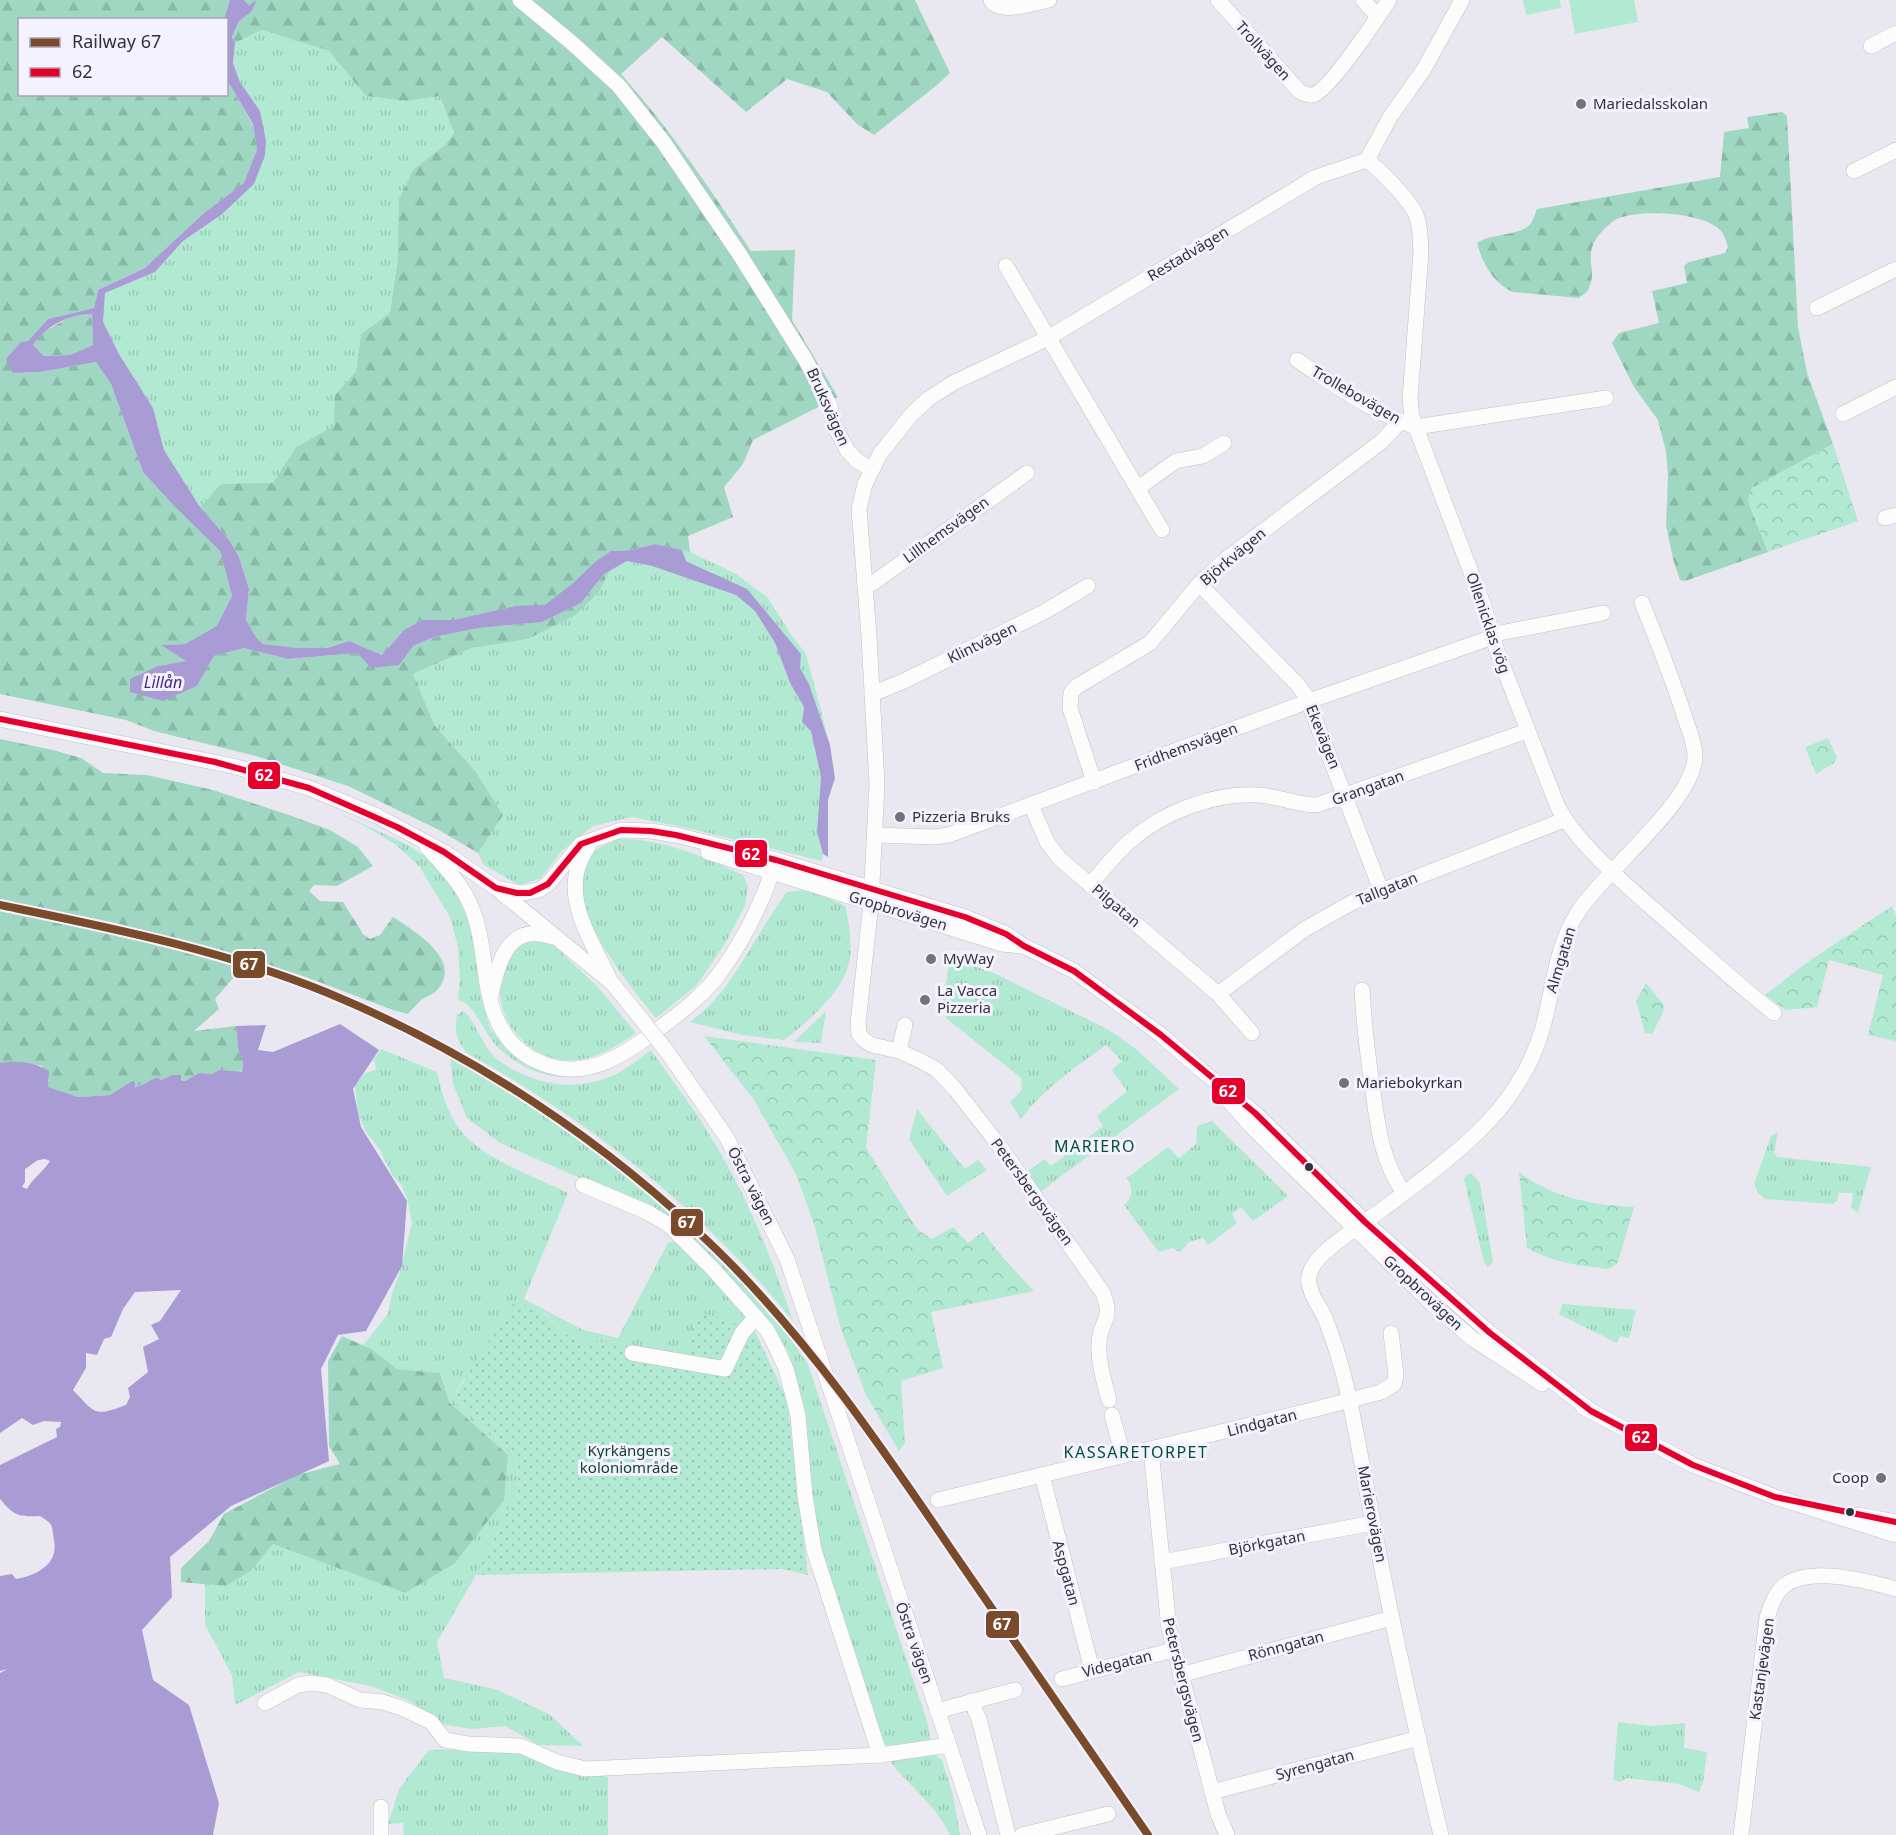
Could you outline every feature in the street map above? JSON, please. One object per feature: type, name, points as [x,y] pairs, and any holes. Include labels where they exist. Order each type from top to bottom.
[{"type":"street","name":"Bruksvägen","points":[[520,0],[619,86],[664,143],[740,255],[805,359],[830,406],[834,425],[847,450],[856,460],[871,469]]},
{"type":"street","points":[[992,0],[993,4],[1006,8],[1049,0]]},
{"type":"street","name":"Trollvägen","points":[[1218,0],[1299,91],[1312,95],[1325,85],[1378,17]]},
{"type":"street","points":[[1364,0],[1378,17],[1389,0]]},
{"type":"street","points":[[1367,160],[1387,123],[1424,69],[1462,0]]},
{"type":"street","points":[[1871,46],[1896,33]]},
{"type":"street","points":[[1854,171],[1896,150]]},
{"type":"street","name":"Restadvägen","points":[[871,469],[903,424],[928,399],[974,372],[1048,338],[1297,187],[1316,177],[1367,160]]},
{"type":"street","name":"Ollenicklas vög","points":[[1367,160],[1377,168],[1416,215],[1420,229],[1421,252],[1410,399],[1412,417],[1483,604],[1527,730],[1564,820],[1611,870],[1747,992],[1774,1013]]},
{"type":"street","points":[[1006,266],[1162,530]]},
{"type":"street","points":[[1817,308],[1896,269]]},
{"type":"street","name":"Trollebovägen","points":[[1297,360],[1363,403],[1400,422],[1416,427]]},
{"type":"street","points":[[1843,414],[1896,387]]},
{"type":"street","points":[[1416,427],[1606,399]]},
{"type":"street","name":"Björkvägen","points":[[1094,782],[1070,708],[1071,693],[1076,687],[1149,643],[1199,584],[1226,559],[1381,442],[1400,422]]},
{"type":"street","points":[[1138,488],[1176,461],[1198,458],[1224,443]]},
{"type":"street","points":[[871,469],[859,509],[876,738],[872,897]]},
{"type":"street","name":"Lillhemsvägen","points":[[865,584],[873,583],[1027,473]]},
{"type":"street","name":"Ekevägen","points":[[1199,584],[1298,685],[1309,701],[1381,890]]},
{"type":"street","name":"Klintvägen","points":[[872,694],[1044,612],[1088,586]]},
{"type":"street","name":"Almgatan","points":[[1360,1225],[1404,1193],[1479,1132],[1511,1093],[1533,1054],[1542,1030],[1558,959],[1572,922],[1611,870],[1683,792],[1695,757],[1680,703],[1642,603]]},
{"type":"street","name":"Fridhemsvägen","points":[[875,835],[934,837],[949,835],[1309,701],[1500,633],[1604,613]]},
{"type":"street","name":"Östra vägen","points":[[0,718],[233,766],[293,783],[377,816],[444,852],[496,888],[612,983],[668,1053],[727,1138],[787,1259],[978,1835]]},
{"type":"street","name":"Grangatan","points":[[1090,885],[1130,840],[1179,812],[1203,803],[1222,798],[1256,795],[1317,806],[1527,730]]},
{"type":"street","name":"Pilgatan","points":[[1031,806],[1053,851],[1090,885],[1222,991],[1252,1034]]},
{"type":"street","name":"Tallgatan","points":[[1222,991],[1305,929],[1353,902],[1564,820]]},
{"type":"street","name":"Gropbrovägen","points":[[595,838],[621,830],[651,831],[672,840],[774,867],[872,897],[1002,944],[1024,946],[1074,971],[1161,1035],[1255,1113],[1360,1225],[1490,1333],[1591,1411],[1693,1465],[1775,1497],[1896,1535]]},
{"type":"street","points":[[419,838],[457,880],[471,906],[479,931],[485,982],[502,1031],[522,1053],[534,1060],[563,1069],[580,1069],[607,1062],[639,1043],[692,1004],[715,979],[741,938],[762,900],[774,867]]},
{"type":"street","points":[[496,888],[522,893],[538,890],[548,884],[580,844],[595,838]]},
{"type":"street","points":[[595,838],[577,867],[574,888],[578,908],[612,983]]},
{"type":"street","name":"Petersbergsvägen","points":[[872,897],[858,1023],[859,1034],[872,1045],[899,1051],[937,1070],[955,1089],[1018,1172],[1103,1293],[1108,1307],[1108,1319],[1099,1340],[1099,1350],[1110,1407],[1123,1456]]},
{"type":"street","points":[[490,998],[502,955],[517,938],[535,933],[559,938]]},
{"type":"street","points":[[1362,990],[1364,1034],[1380,1141],[1388,1166],[1404,1193]]},
{"type":"street","points":[[899,1051],[905,1025]]},
{"type":"street","points":[[583,1185],[647,1212],[669,1225],[756,1317],[767,1330],[777,1349],[794,1392],[806,1504],[814,1550],[880,1755]]},
{"type":"street","name":"Marierovägen","points":[[1360,1225],[1315,1262],[1308,1283],[1334,1340],[1349,1401],[1392,1618],[1441,1835]]},
{"type":"street","points":[[635,1354],[724,1369],[742,1333],[756,1317]]},
{"type":"street","name":"Lindgatan","points":[[938,1500],[1151,1450],[1381,1392],[1394,1384],[1396,1375],[1391,1333]]},
{"type":"street","name":"Petersbergsvägen","points":[[1151,1450],[1166,1609],[1173,1650],[1212,1792],[1227,1835]]},
{"type":"street","name":"Aspgatan","points":[[1042,1475],[1092,1670]]},
{"type":"street","name":"Gropbrovägen","points":[[1775,1497],[1896,1522]]},
{"type":"street","name":"Björkgatan","points":[[1161,1562],[1373,1523]]},
{"type":"street","name":"Kastanjevägen","points":[[1741,1835],[1767,1617],[1778,1592],[1784,1585],[1794,1580],[1807,1576],[1826,1575],[1896,1589]]},
{"type":"street","name":"Rönngatan","points":[[1180,1675],[1392,1618]]},
{"type":"street","name":"Videgatan","points":[[1062,1679],[1173,1650]]},
{"type":"street","points":[[265,1702],[298,1685],[311,1683],[327,1685],[360,1700],[383,1702],[404,1709],[431,1722],[445,1740],[468,1744],[521,1746],[557,1762],[585,1769],[880,1755],[949,1745]]},
{"type":"street","points":[[937,1711],[1015,1690]]},
{"type":"street","points":[[971,1701],[979,1719],[1008,1835]]},
{"type":"street","name":"Syrengatan","points":[[1212,1792],[1419,1738]]},
{"type":"street","points":[[381,1807],[381,1835]]},
{"type":"street","points":[[1022,1835],[1108,1814]]},
{"type":"green space","points":[[0,0],[230,0],[224,18],[18,18],[18,96],[228,96],[228,82],[253,125],[257,150],[244,183],[204,213],[145,268],[98,290],[94,308],[48,319],[28,341],[13,373],[40,372],[96,362],[111,384],[143,472],[220,551],[232,596],[218,626],[185,644],[162,645],[187,661],[158,666],[197,686],[214,656],[244,648],[288,659],[357,653],[371,668],[434,637],[479,628],[542,622],[581,603],[604,574],[610,570],[599,592],[576,615],[528,639],[472,648],[413,674],[435,726],[476,772],[503,815],[478,853],[437,829],[348,786],[256,756],[154,731],[126,720],[0,694]]},
{"type":"green space","points":[[244,0],[915,0],[950,73],[874,135],[857,124],[827,92],[787,79],[746,112],[662,37],[621,74],[673,138],[751,251],[795,250],[792,320],[838,397],[753,440],[743,464],[724,487],[733,517],[688,536],[690,552],[655,544],[631,550],[611,551],[596,561],[545,606],[515,606],[453,620],[422,620],[404,630],[382,655],[349,641],[327,648],[298,648],[263,644],[246,620],[249,589],[239,557],[229,540],[200,507],[221,484],[273,483],[296,447],[334,426],[335,395],[356,371],[361,334],[390,313],[398,260],[399,199],[414,169],[445,145],[454,133],[440,96],[407,101],[366,96],[329,51],[262,30],[235,43],[232,37],[239,21],[251,12],[256,1],[249,5]]},
{"type":"green space","points":[[1523,0],[1560,0],[1561,8],[1526,15]]},
{"type":"green space","points":[[1569,0],[1634,0],[1638,22],[1575,34]]},
{"type":"green space","points":[[262,30],[329,51],[366,96],[407,101],[440,96],[454,133],[445,145],[414,169],[390,313],[361,334],[356,371],[335,395],[335,426],[296,447],[273,484],[221,484],[200,507],[164,450],[153,408],[102,322],[105,293],[155,272],[183,241],[221,215],[260,111],[240,82],[233,63],[235,43]]},
{"type":"green space","points":[[1782,112],[1787,116],[1798,327],[1807,373],[1833,444],[1752,488],[1748,501],[1768,552],[1685,581],[1680,580],[1666,525],[1668,476],[1666,451],[1658,420],[1634,387],[1612,343],[1619,333],[1659,323],[1652,291],[1687,283],[1684,266],[1689,262],[1725,253],[1728,247],[1723,234],[1711,224],[1685,216],[1655,213],[1617,219],[1599,235],[1594,243],[1591,256],[1591,281],[1587,291],[1579,298],[1513,292],[1500,284],[1490,272],[1477,243],[1527,227],[1537,209],[1720,177],[1724,132],[1749,128],[1747,117]]},
{"type":"green space","points":[[92,313],[93,345],[70,355],[44,356],[33,345],[42,333],[72,316]]},
{"type":"green space","points":[[1833,444],[1858,521],[1768,552],[1748,500],[1752,488]]},
{"type":"green space","points":[[682,550],[736,574],[768,598],[806,654],[830,745],[809,684],[800,668],[801,654],[774,622],[712,572],[686,561]]},
{"type":"green space","points":[[627,561],[652,566],[736,595],[755,611],[775,643],[790,683],[804,707],[802,722],[811,730],[821,777],[817,832],[823,854],[822,861],[632,817],[593,826],[562,851],[540,879],[519,885],[484,865],[478,853],[503,815],[476,772],[435,726],[413,674],[472,648],[528,639],[576,615],[599,592],[610,570]]},
{"type":"green space","points":[[1828,738],[1837,757],[1834,763],[1816,774],[1805,747]]},
{"type":"green space","points":[[0,739],[81,758],[103,773],[147,775],[213,790],[330,830],[358,847],[373,866],[337,886],[314,885],[309,891],[320,901],[343,902],[363,934],[370,939],[380,935],[393,917],[413,930],[440,957],[444,968],[444,979],[435,992],[421,1000],[408,1014],[241,956],[116,923],[0,899]]},
{"type":"green space","points":[[337,812],[408,845],[433,862],[461,895],[472,937],[480,992],[490,1028],[506,1049],[527,1066],[566,1077],[545,1074],[526,1067],[500,1050],[493,1042],[469,1006],[458,1000],[460,979],[458,947],[450,917],[419,866],[396,845]]},
{"type":"green space","points":[[618,839],[667,845],[698,855],[743,875],[748,886],[745,906],[726,942],[697,985],[656,1018],[630,986],[601,942],[589,919],[582,896],[580,876],[587,858],[597,849]]},
{"type":"green space","points":[[803,890],[827,897],[845,906],[850,932],[850,958],[842,981],[834,993],[804,1024],[784,1040],[742,1035],[690,1022],[709,1007],[722,991],[787,892]]},
{"type":"green space","points":[[1892,906],[1896,915],[1896,1041],[1868,1035],[1883,975],[1829,960],[1817,1007],[1786,1010],[1765,995],[1809,961]]},
{"type":"green space","points":[[0,909],[112,933],[238,967],[235,976],[215,999],[219,1009],[194,1031],[236,1026],[244,1070],[238,1073],[221,1070],[211,1074],[199,1073],[185,1081],[172,1075],[161,1080],[158,1077],[134,1087],[132,1081],[110,1095],[78,1097],[47,1088],[49,1079],[42,1066],[0,1063]]},
{"type":"green space","points":[[548,940],[596,985],[636,1033],[602,1053],[578,1060],[561,1060],[545,1056],[531,1048],[519,1037],[502,1008],[500,992],[503,971],[519,943]]},
{"type":"green space","points":[[950,957],[996,974],[1109,1030],[1136,1049],[1179,1089],[1040,1192],[1028,1171],[1045,1159],[1051,1166],[1103,1126],[1097,1116],[1127,1091],[1112,1070],[1122,1061],[1106,1045],[1050,1088],[1021,1119],[1010,1102],[1022,1090],[1021,1078],[947,1019],[942,1009]]},
{"type":"green space","points":[[1646,983],[1664,1005],[1663,1013],[1652,1034],[1645,1033],[1636,1001]]},
{"type":"green space","points":[[463,1011],[471,1019],[487,1048],[499,1061],[541,1081],[576,1085],[598,1081],[624,1070],[651,1050],[704,1126],[736,1181],[767,1250],[793,1321],[722,1242],[643,1171],[557,1108],[467,1053],[460,1044],[456,1031],[457,1015]]},
{"type":"green space","points":[[826,1011],[821,1043],[794,1042]]},
{"type":"green space","points":[[704,1036],[876,1060],[866,1148],[917,1229],[932,1239],[953,1227],[968,1243],[983,1232],[1034,1291],[931,1312],[943,1368],[901,1381],[905,1443],[899,1451],[866,1395],[840,1326],[815,1227],[796,1174],[754,1100]]},
{"type":"green space","points":[[381,1049],[437,1072],[452,1117],[470,1141],[496,1159],[568,1193],[524,1299],[583,1330],[618,1338],[668,1243],[673,1241],[697,1262],[749,1316],[743,1326],[686,1357],[622,1343],[585,1342],[565,1334],[544,1313],[464,1379],[452,1399],[516,1456],[519,1488],[476,1575],[437,1642],[444,1678],[495,1689],[549,1714],[583,1746],[539,1745],[505,1726],[472,1729],[441,1724],[410,1701],[371,1686],[299,1672],[235,1705],[232,1675],[205,1625],[205,1584],[226,1586],[251,1571],[273,1544],[405,1593],[508,1455],[449,1402],[440,1373],[397,1369],[363,1345],[388,1314],[412,1223],[402,1186],[392,1175],[358,1114],[355,1086],[364,1074],[376,1069],[374,1059]]},
{"type":"green space","points":[[450,1056],[545,1114],[665,1206],[765,1303],[808,1364],[928,1724],[930,1739],[918,1748],[894,1748],[883,1744],[814,1526],[800,1388],[787,1349],[740,1292],[653,1210],[500,1143],[467,1118],[453,1084]]},
{"type":"green space","points":[[917,1109],[965,1169],[978,1160],[987,1170],[947,1196],[909,1139]]},
{"type":"green space","points":[[1212,1121],[1288,1196],[1253,1221],[1241,1207],[1232,1214],[1237,1223],[1208,1245],[1203,1238],[1189,1242],[1180,1252],[1172,1248],[1159,1252],[1124,1205],[1131,1192],[1127,1178],[1168,1147],[1179,1158],[1196,1144],[1197,1126]]},
{"type":"green space","points":[[1778,1133],[1774,1152],[1777,1157],[1871,1167],[1858,1213],[1851,1208],[1853,1193],[1839,1193],[1833,1204],[1765,1199],[1759,1194],[1754,1184],[1771,1136]]},
{"type":"green space","points":[[1519,1172],[1546,1188],[1574,1199],[1634,1207],[1618,1262],[1610,1269],[1577,1265],[1547,1257],[1527,1248]]},
{"type":"green space","points":[[1471,1173],[1480,1183],[1493,1262],[1488,1267],[1484,1262],[1464,1179]]},
{"type":"green space","name":"Kyrkängens koloniområde","points":[[515,1301],[544,1314],[565,1334],[585,1342],[622,1343],[685,1357],[698,1312],[754,1329],[787,1400],[808,1575],[782,1569],[476,1575],[519,1488],[516,1456],[452,1399]]},
{"type":"green space","points":[[1563,1304],[1636,1310],[1629,1338],[1620,1336],[1617,1343],[1559,1314]]},
{"type":"green space","points":[[342,1336],[371,1349],[397,1369],[440,1373],[449,1402],[508,1455],[504,1500],[455,1563],[405,1593],[273,1544],[251,1571],[226,1586],[181,1582],[181,1568],[209,1541],[224,1514],[297,1475],[340,1464],[329,1446],[328,1361]]},
{"type":"green space","points":[[1618,1722],[1651,1726],[1685,1723],[1684,1748],[1707,1752],[1703,1782],[1699,1792],[1679,1784],[1627,1778],[1620,1782],[1613,1780]]},
{"type":"green space","points":[[509,1745],[545,1764],[608,1777],[608,1835],[404,1835],[403,1823],[388,1824],[399,1789],[429,1750],[482,1749]]},
{"type":"green space","points":[[934,1754],[942,1760],[953,1795],[960,1835],[950,1835],[930,1805],[889,1760]]},
{"type":"water","name":"Lillån","points":[[230,0],[244,0],[249,5],[257,0],[251,12],[239,21],[232,37],[235,43],[233,63],[240,82],[260,111],[266,141],[265,155],[254,184],[221,215],[183,241],[155,272],[105,293],[103,322],[119,354],[153,408],[164,450],[200,507],[229,540],[239,557],[249,589],[246,620],[256,637],[263,644],[298,648],[327,648],[349,641],[382,655],[404,630],[422,620],[453,620],[515,606],[545,605],[611,551],[631,550],[655,544],[682,550],[686,561],[747,589],[801,654],[800,668],[809,684],[830,745],[835,778],[828,800],[828,857],[823,854],[817,832],[821,777],[811,731],[802,722],[804,707],[790,683],[775,643],[755,611],[736,595],[652,566],[627,561],[604,574],[581,603],[542,622],[479,628],[434,637],[413,646],[399,665],[371,668],[357,653],[288,659],[244,648],[214,656],[197,686],[163,701],[130,692],[130,679],[158,666],[186,661],[161,645],[185,644],[217,626],[232,596],[220,551],[143,472],[111,384],[96,362],[40,372],[13,373],[6,359],[21,342],[28,341],[48,319],[94,308],[98,290],[145,268],[204,213],[244,183],[257,150],[253,124],[228,82],[228,18],[224,18]],"holes":[[[92,314],[93,345],[70,355],[44,356],[33,345],[44,332],[59,322],[75,316]]]},
{"type":"water","points":[[340,1024],[379,1050],[353,1089],[361,1127],[407,1201],[402,1266],[366,1331],[338,1335],[321,1369],[329,1461],[231,1506],[170,1557],[172,1597],[142,1630],[153,1680],[189,1705],[219,1803],[213,1835],[0,1835],[0,1673],[7,1669],[0,1671],[0,1576],[12,1574],[16,1579],[32,1575],[50,1562],[55,1548],[49,1523],[40,1516],[17,1514],[0,1499],[0,1465],[57,1437],[56,1429],[60,1427],[61,1422],[44,1421],[33,1425],[22,1418],[0,1433],[0,1063],[25,1062],[44,1068],[49,1071],[48,1087],[78,1097],[110,1095],[132,1081],[135,1082],[135,1087],[158,1077],[161,1080],[172,1075],[181,1075],[181,1080],[185,1081],[199,1073],[211,1074],[220,1070],[242,1072],[243,1062],[238,1048],[236,1026],[266,1025],[258,1050],[273,1052]],"holes":[[[38,1160],[50,1161],[27,1189],[22,1187],[25,1182],[25,1169]],[[181,1290],[160,1321],[151,1325],[159,1339],[143,1347],[148,1372],[128,1388],[130,1397],[126,1405],[101,1412],[91,1408],[73,1390],[86,1368],[86,1353],[97,1355],[104,1339],[111,1337],[123,1309],[135,1292]]]},
{"type":"rail line","name":"67","points":[[0,905],[207,952],[328,993],[382,1017],[486,1072],[584,1137],[630,1173],[675,1211],[752,1286],[844,1397],[901,1475],[1148,1835]]},
{"type":"transit line","name":"62","points":[[0,719],[215,762],[309,788],[397,827],[444,852],[496,888],[517,893],[530,893],[548,884],[581,844],[621,830],[651,831],[776,860],[965,917],[1006,934],[1024,946],[1074,971],[1161,1035],[1255,1113],[1365,1222],[1490,1333],[1591,1411],[1693,1465],[1775,1497],[1896,1522]]},
{"type":"place","name":"Mariedalsskolan","points":[[1581,104]]},
{"type":"place","name":"Pizzeria Bruks","points":[[900,817]]},
{"type":"place","name":"MyWay","points":[[931,959]]},
{"type":"place","name":"La Vacca Pizzeria","points":[[925,1000]]},
{"type":"place","name":"Mariebokyrkan","points":[[1344,1083]]},
{"type":"place","name":"Coop","points":[[1881,1478]]},
{"type":"district","name":"MARIERO","points":[[1095,1146]]},
{"type":"district","name":"KASSARETORPET","points":[[1136,1452]]}]
